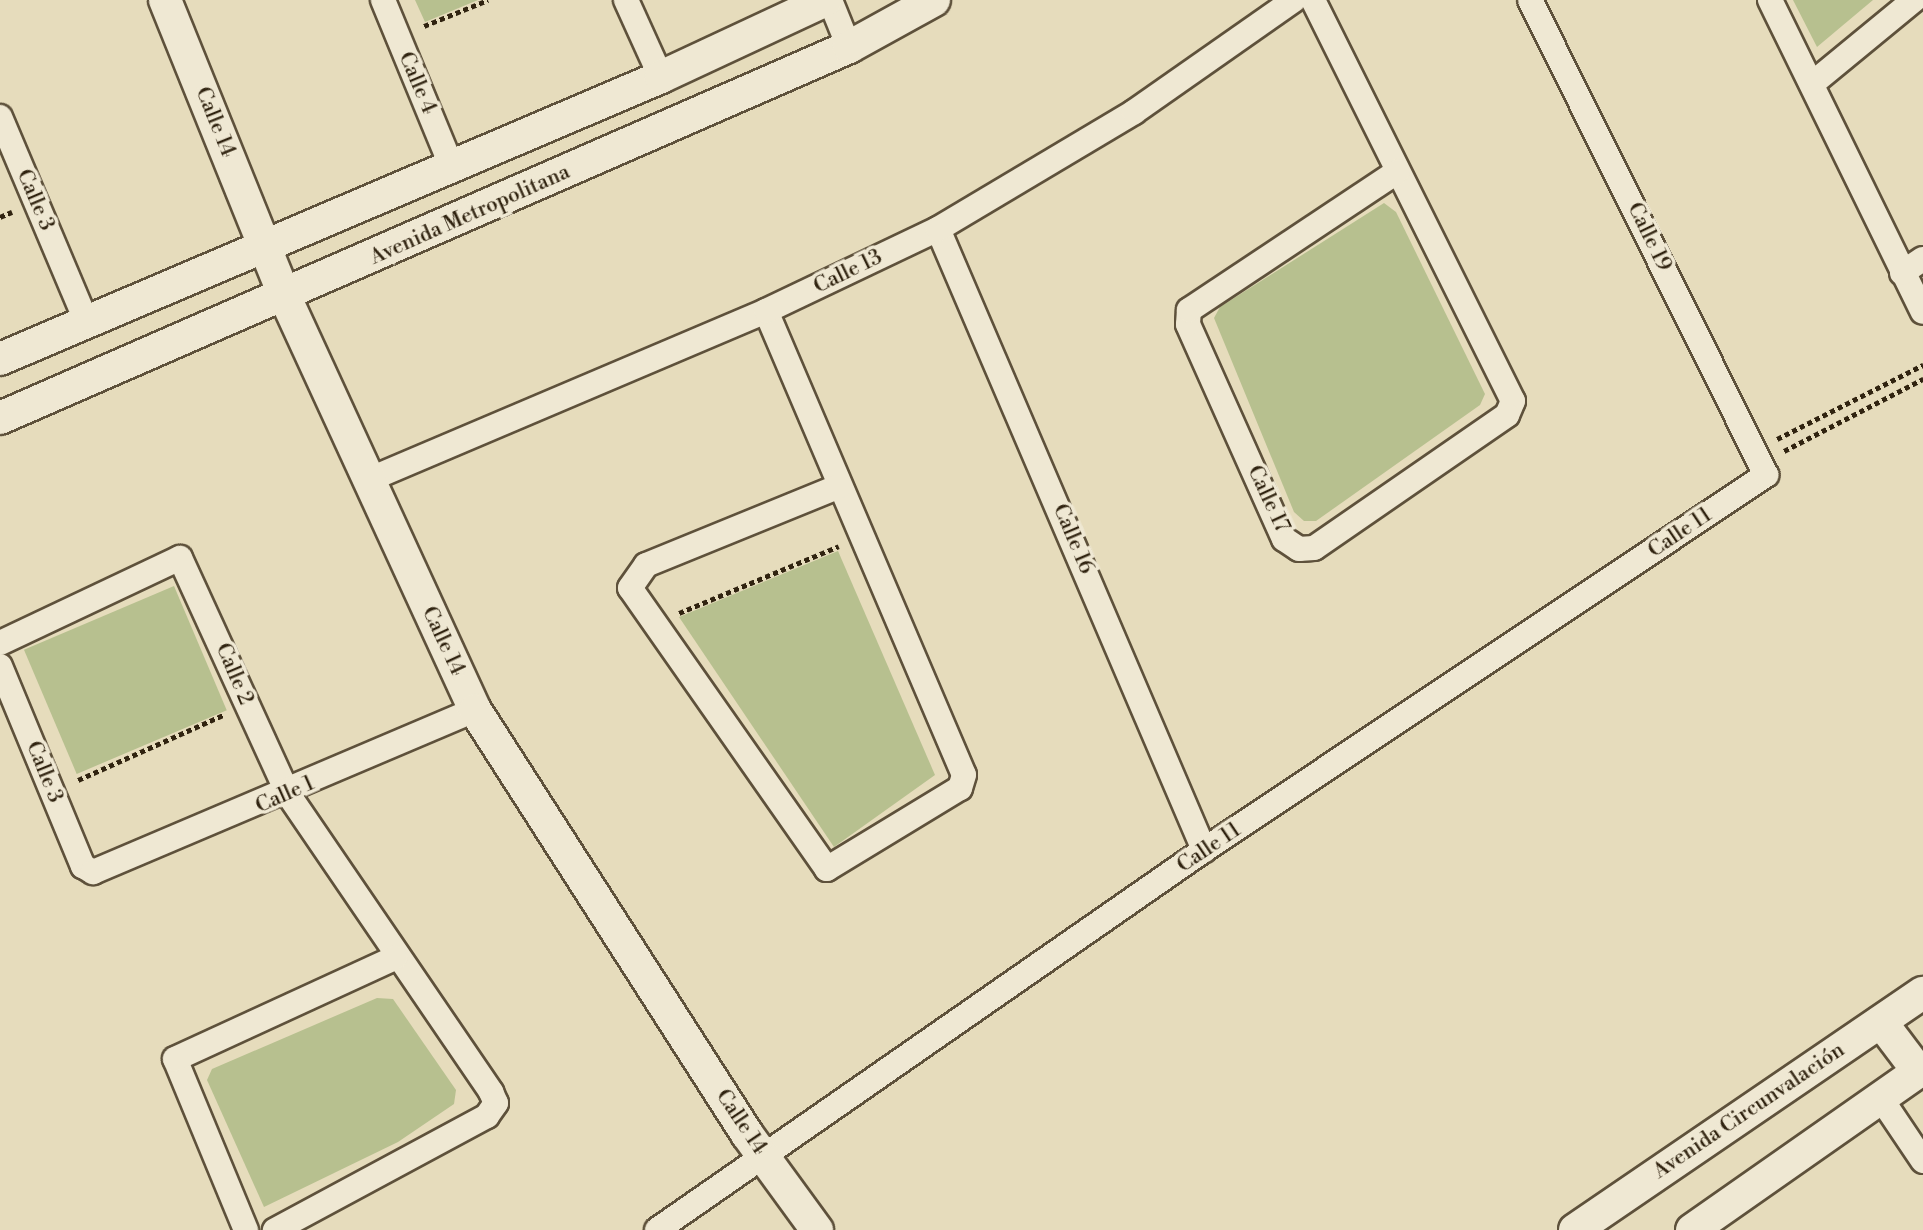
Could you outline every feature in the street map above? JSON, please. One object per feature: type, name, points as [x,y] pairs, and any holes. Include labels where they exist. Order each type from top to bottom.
[{"type":"street","name":"Calle 14","points":[[165,0],[285,297],[475,710],[764,1155],[817,1230]]},
{"type":"street","name":"Calle 4","points":[[383,0],[451,165]]},
{"type":"street","points":[[626,0],[661,77]]},
{"type":"street","points":[[0,359],[661,77],[828,0],[849,47]]},
{"type":"street","name":"Avenida Metropolitana","points":[[0,418],[285,297],[849,47],[934,0]]},
{"type":"street","name":"Calle 13","points":[[368,480],[766,311],[938,229],[1135,112],[1294,0]]},
{"type":"street","name":"Calle 17","points":[[1313,0],[1513,401],[1507,415],[1485,431],[1314,548],[1299,549],[1284,539],[1188,324],[1189,310],[1397,172]]},
{"type":"street","name":"Calle 19","points":[[1530,0],[1760,463]]},
{"type":"street","points":[[1770,0],[1923,312]]},
{"type":"street","points":[[1813,83],[1914,0]]},
{"type":"street","name":"Calle 3","points":[[0,117],[86,321]]},
{"type":"street","name":"Calle 16","points":[[938,229],[1205,850]]},
{"type":"street","points":[[1902,273],[1923,259]]},
{"type":"street","points":[[766,311],[862,537],[946,721],[965,782],[837,868],[819,865],[630,588],[635,572],[840,486]]},
{"type":"street","name":"Calle 11","points":[[657,1230],[1760,463]]},
{"type":"street","name":"Calle 2","points":[[0,643],[180,558],[288,794],[395,958],[496,1103],[463,1130],[275,1230]]},
{"type":"street","name":"Calle 3","points":[[0,666],[83,866],[93,872]]},
{"type":"street","name":"Calle 1","points":[[93,872],[288,794],[475,710]]},
{"type":"street","points":[[246,1230],[175,1059],[395,958]]},
{"type":"street","name":"Avenida Circunvalación","points":[[1575,1230],[1923,993]]},
{"type":"street","points":[[1692,1230],[1920,1070],[1881,1021]]},
{"type":"street","points":[[1880,1097],[1923,1161]]},
{"type":"path","points":[[398,37],[488,0]]},
{"type":"path","points":[[1760,463],[1923,365]]},
{"type":"path","points":[[1760,463],[1923,379]]},
{"type":"path","points":[[654,623],[862,537]]},
{"type":"path","points":[[51,790],[246,705]]},
{"type":"green space","points":[[415,0],[478,0],[425,22]]},
{"type":"green space","points":[[1793,0],[1873,0],[1817,47]]},
{"type":"green space","points":[[1384,203],[1396,212],[1485,394],[1480,405],[1316,521],[1304,521],[1294,512],[1214,318],[1220,307]]},
{"type":"green space","points":[[838,551],[935,775],[834,847],[679,617]]},
{"type":"green space","points":[[174,586],[227,710],[77,774],[24,650]]},
{"type":"green space","points":[[377,998],[393,999],[456,1090],[454,1104],[398,1142],[264,1207],[207,1080],[212,1069]]}]
